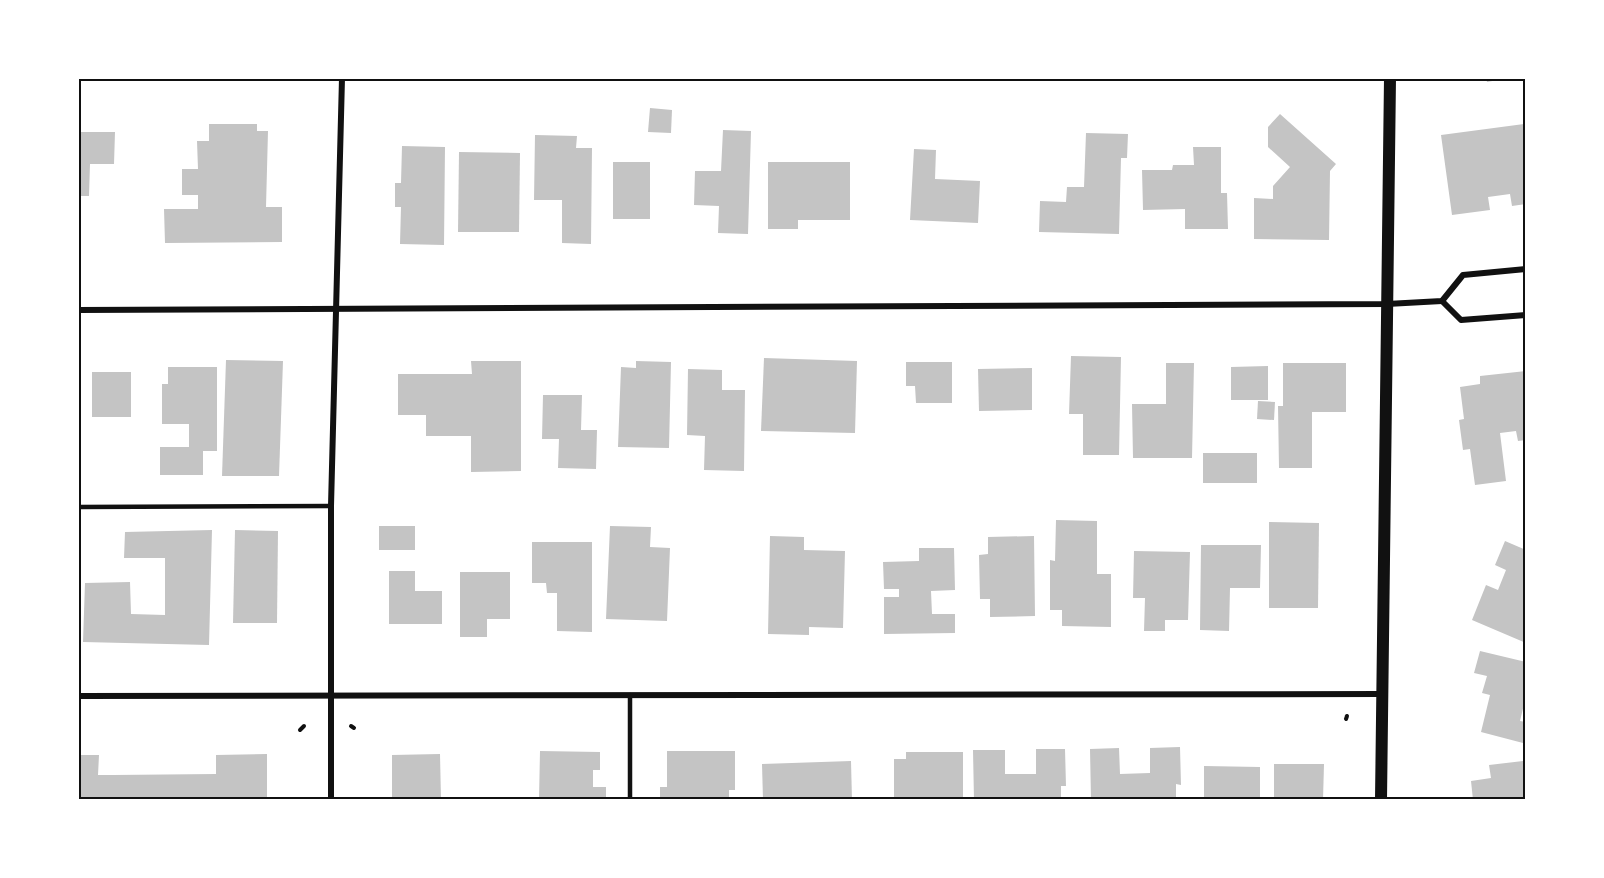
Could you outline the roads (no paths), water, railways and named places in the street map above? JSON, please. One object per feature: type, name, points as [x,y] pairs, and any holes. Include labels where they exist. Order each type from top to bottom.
[{"type":"main road","points":[[1381,800],[1390,78]]},
{"type":"street","points":[[331,800],[331,506],[342,78]]},
{"type":"street","points":[[78,310],[1388,304],[1442,301],[1463,275],[1526,269]]},
{"type":"street","points":[[1442,301],[1461,320],[1526,315]]},
{"type":"street","points":[[78,696],[1382,694]]},
{"type":"lane","points":[[78,507],[331,506]]},
{"type":"lane","points":[[630,695],[630,800]]}]
